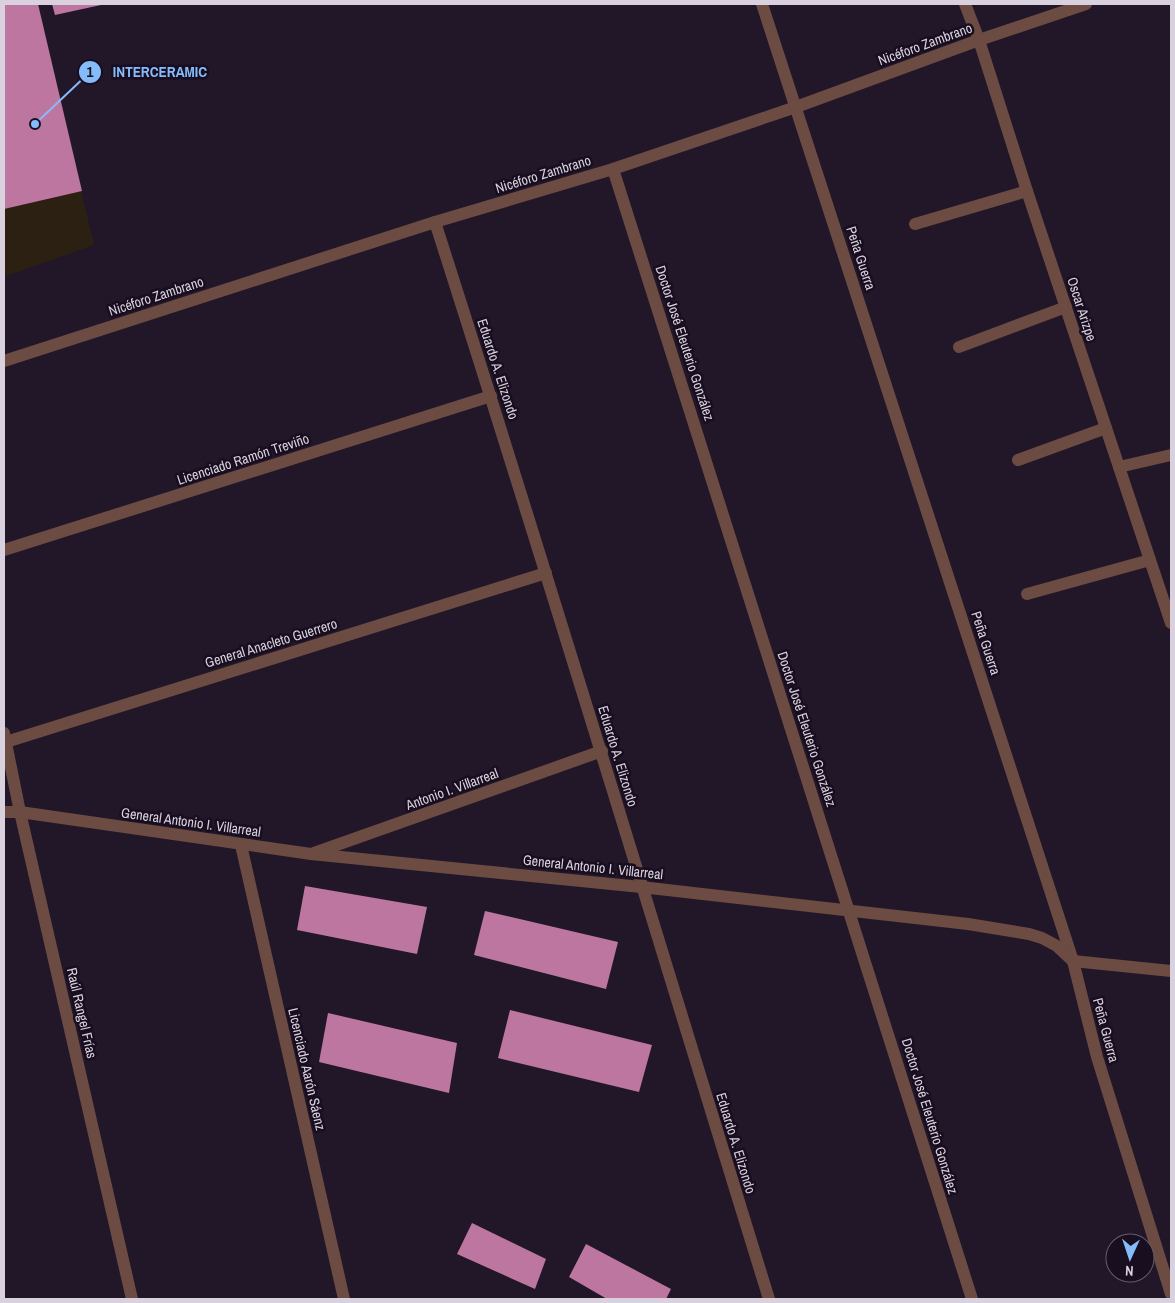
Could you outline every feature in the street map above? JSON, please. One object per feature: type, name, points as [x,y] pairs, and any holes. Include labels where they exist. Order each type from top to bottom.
[{"type":"street","name":"Peña Guerra","points":[[762,4],[1073,961],[1097,1057],[1171,1294]]},
{"type":"street","name":"Oscar Arizpe","points":[[965,4],[979,40],[1027,191],[1171,623]]},
{"type":"street","name":"Nicéforo Zambrano","points":[[4,361],[435,222],[613,169],[796,107],[979,40],[1086,4]]},
{"type":"street","name":"Doctor José Eleuterio González","points":[[613,169],[972,1299]]},
{"type":"street","points":[[915,224],[1027,191]]},
{"type":"street","name":"Eduardo A. Elizondo","points":[[435,222],[602,751],[641,887],[769,1299]]},
{"type":"street","points":[[959,347],[1066,308]]},
{"type":"street","name":"Licenciado Ramón Treviño","points":[[4,550],[491,396]]},
{"type":"street","points":[[1018,460],[1106,428]]},
{"type":"street","points":[[1119,467],[1171,455]]},
{"type":"street","points":[[1027,594],[1150,560]]},
{"type":"street","name":"General Anacleto Guerrero","points":[[5,738],[546,573]]},
{"type":"street","name":"Raúl Rangel Frías","points":[[5,738],[20,812],[132,1299]]},
{"type":"street","name":"Antonio I. Villarreal","points":[[311,854],[602,751]]},
{"type":"street","name":"General Antonio I. Villarreal","points":[[4,812],[20,812],[311,854],[641,887],[968,924],[1029,934],[1042,938],[1057,946],[1073,961]]},
{"type":"street","name":"Licenciado Aarón Sáenz","points":[[241,845],[344,1299]]},
{"type":"street","points":[[1073,961],[1171,971]]},
{"type":"shaded area","points":[[4,4],[37,4],[94,245],[4,277]]},
{"type":"building","points":[[4,4],[38,4],[82,191],[4,209]]},
{"type":"building","points":[[52,4],[101,4],[101,5],[55,15]]},
{"type":"building","points":[[305,886],[427,907],[417,954],[297,930]]},
{"type":"building","points":[[485,911],[618,942],[606,989],[474,955]]},
{"type":"building","points":[[510,1010],[652,1045],[639,1092],[498,1058]]},
{"type":"building","points":[[328,1013],[457,1043],[449,1093],[319,1062]]},
{"type":"building","points":[[472,1223],[546,1259],[535,1289],[457,1254]]},
{"type":"building","points":[[586,1244],[671,1289],[666,1299],[607,1299],[569,1277]]},
{"type":"place","name":"INTERCERAMIC","points":[[35,124]]}]
